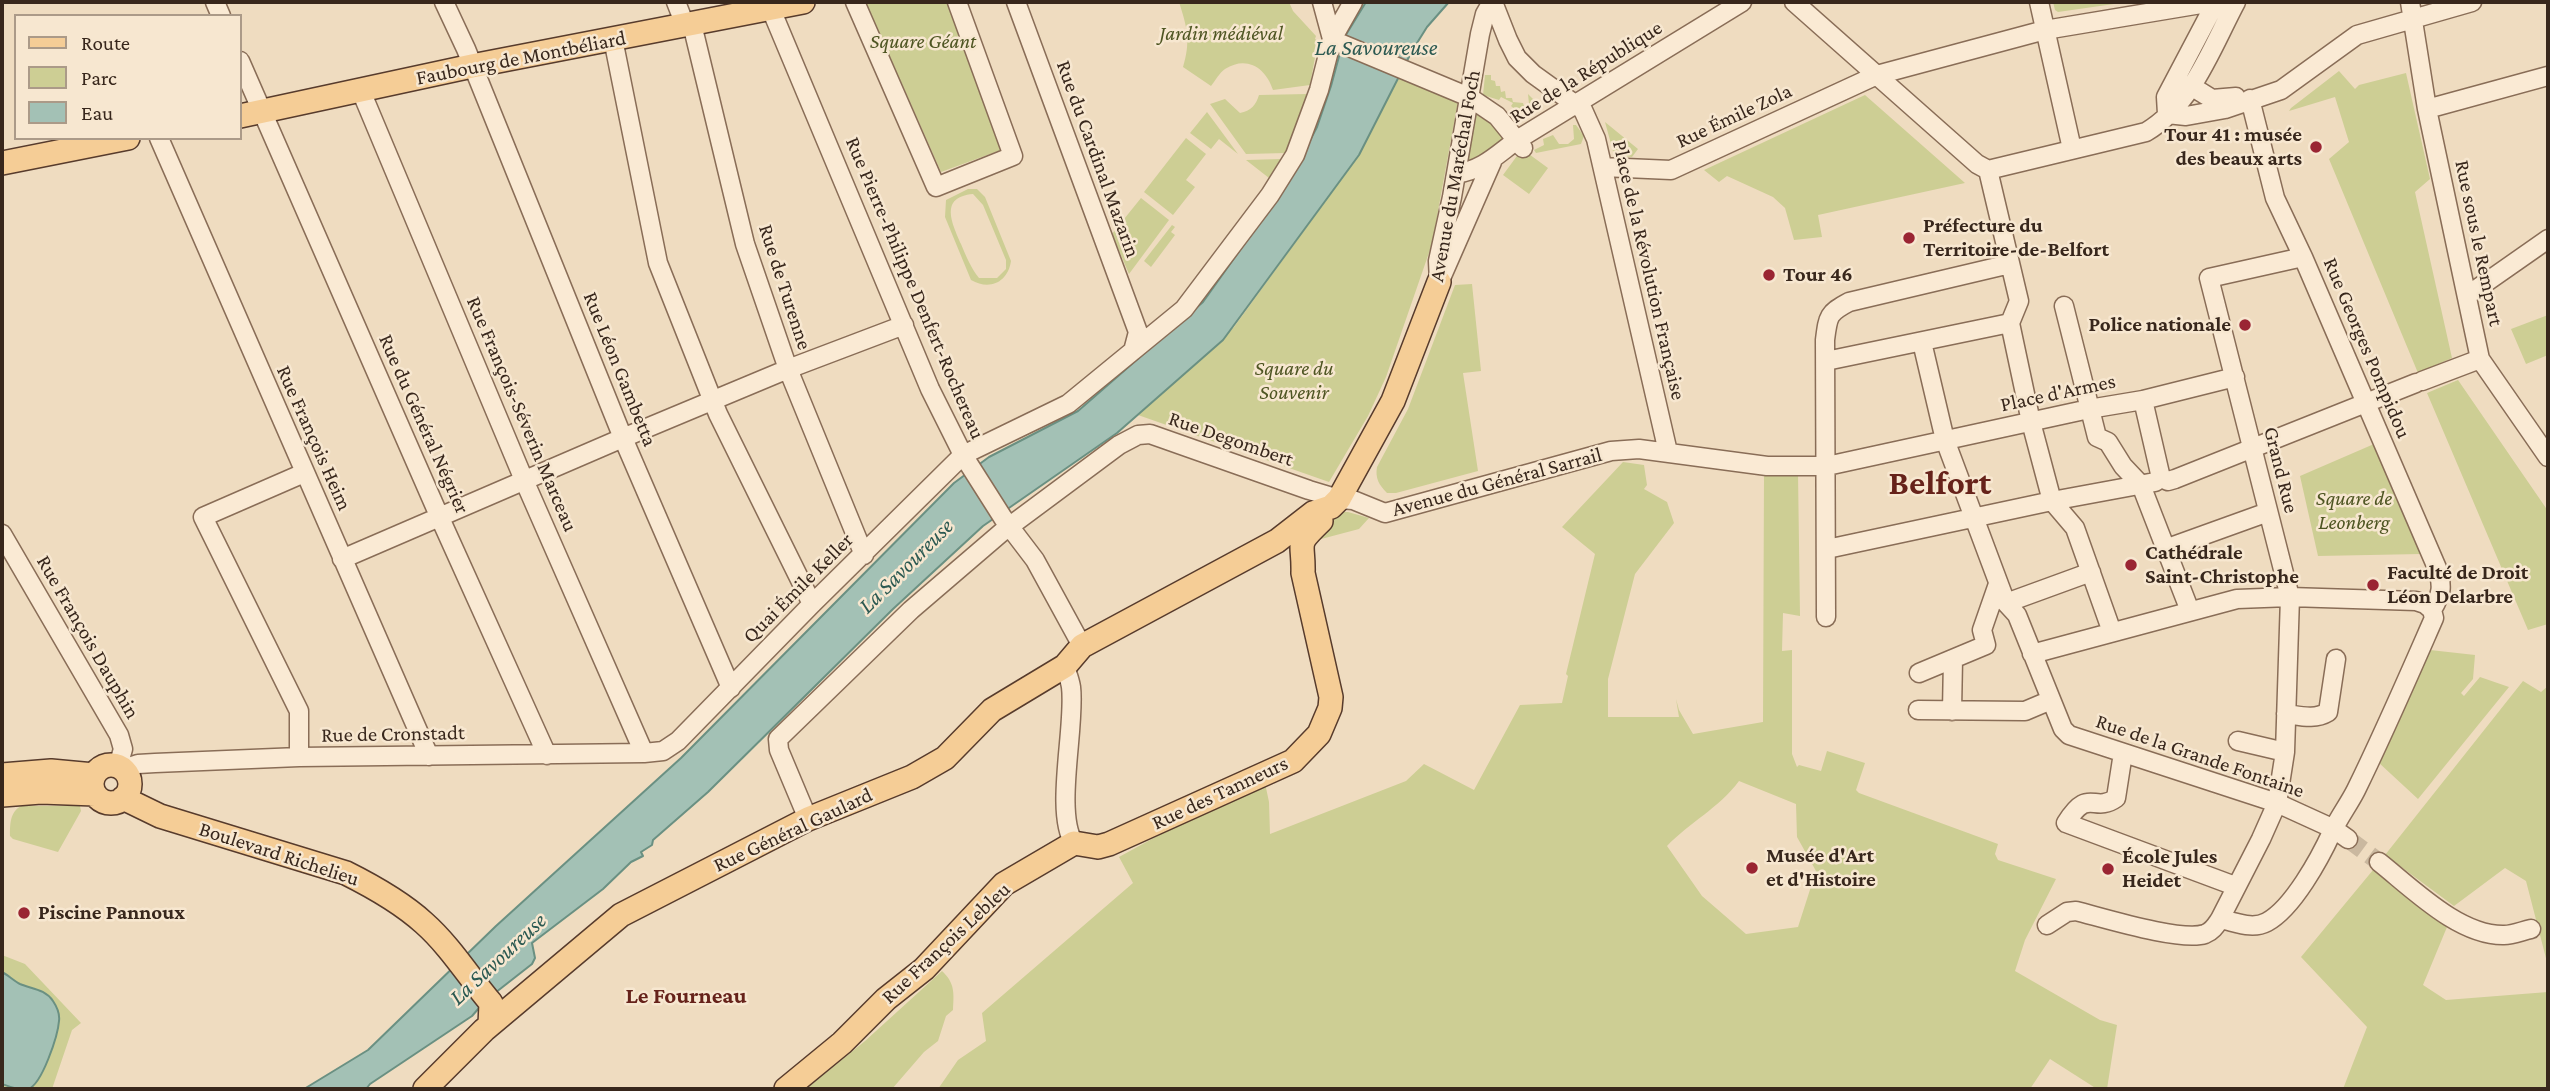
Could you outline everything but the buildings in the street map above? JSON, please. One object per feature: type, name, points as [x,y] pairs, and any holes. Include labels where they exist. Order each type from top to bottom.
[{"type":"main road","name":"Faubourg de Montbéliard","points":[[250,113],[472,66],[689,25],[769,5],[803,2]]},
{"type":"main road","points":[[2,163],[118,140]]},
{"type":"main road","name":"Avenue du Maréchal Foch","points":[[1335,503],[1393,401],[1438,282]]},
{"type":"main road","points":[[1082,646],[1276,541],[1313,513],[1335,503]]},
{"type":"main road","name":"Rue des Tanneurs","points":[[1074,843],[1098,847],[1109,844],[1175,815],[1293,761],[1319,734],[1330,708],[1331,697],[1303,573],[1304,561],[1300,547],[1302,540],[1320,523],[1335,503]]},
{"type":"main road","name":"Rue Général Gaulard","points":[[425,1089],[498,1009],[621,915],[808,819],[912,777],[945,758],[992,710],[1065,666],[1082,646]]},
{"type":"main road","points":[[2,775],[51,771],[94,785],[108,803],[123,798],[130,780],[120,768],[102,767],[94,785]]},
{"type":"main road","points":[[2,795],[94,785]]},
{"type":"main road","name":"Boulevard Richelieu","points":[[123,798],[160,816],[346,873],[400,904],[426,924],[498,1009]]},
{"type":"main road","name":"Rue François Lebleu","points":[[786,1089],[842,1043],[886,999],[924,969],[1004,884],[1074,843]]},
{"type":"street","name":"Rue Léon Gambetta","points":[[444,2],[623,438],[731,688]]},
{"type":"street","name":"Rue de Turenne","points":[[676,2],[689,25],[745,244],[788,369],[864,555]]},
{"type":"street","points":[[855,2],[936,187],[1013,156],[957,2]]},
{"type":"street","name":"Rue du Cardinal Mazarin","points":[[1016,2],[1138,332],[1133,351]]},
{"type":"street","points":[[1322,2],[1337,41],[1469,97],[1497,116],[1520,144]]},
{"type":"street","points":[[1337,41],[1353,2]]},
{"type":"street","points":[[1493,2],[1517,58],[1533,74],[1575,104]]},
{"type":"street","name":"Avenue du Maréchal Foch","points":[[1438,282],[1438,261],[1480,34],[1485,13],[1493,2]]},
{"type":"street","name":"Rue de la République","points":[[1456,174],[1476,170],[1492,162],[1575,104],[1742,2]]},
{"type":"street","points":[[1794,2],[1973,160],[1988,170],[2019,301],[2010,323],[2031,422],[2052,501],[2076,528],[2112,632]]},
{"type":"street","points":[[2039,2],[2072,149]]},
{"type":"street","points":[[2167,114],[2166,97],[2215,2]]},
{"type":"street","name":"Rue Émile Zola","points":[[1603,167],[1671,170],[1877,75],[2045,30],[2215,2]]},
{"type":"street","points":[[1988,170],[2146,132],[2158,125],[2183,99],[2236,2]]},
{"type":"street","points":[[2167,114],[2186,116],[2225,109],[2281,90],[2357,36],[2411,10],[2472,2]]},
{"type":"street","name":"Rue Pierre-Philippe Denfert-Rochereau","points":[[769,5],[930,389],[967,461],[1048,582],[1082,646]]},
{"type":"street","name":"Rue sous le Rempart","points":[[2411,10],[2427,109],[2480,359],[2548,457]]},
{"type":"street","points":[[613,39],[658,263],[713,401],[812,604]]},
{"type":"street","name":"Quai Émile Keller","points":[[663,751],[678,741],[812,604],[967,461],[1068,404],[1184,309],[1270,195],[1295,155],[1337,41]]},
{"type":"street","name":"Rue du Général Négrier","points":[[242,71],[250,113],[440,518],[547,755]]},
{"type":"street","points":[[2427,109],[2548,76]]},
{"type":"street","points":[[2191,86],[2212,99],[2250,99]]},
{"type":"street","name":"Rue François-Séverin Marceau","points":[[361,91],[524,480],[644,753]]},
{"type":"street","name":"Rue Georges Pompidou","points":[[2220,919],[2258,926],[2283,910],[2341,834],[2356,790],[2434,618],[2432,610],[2441,597],[2442,583],[2303,257],[2275,198],[2250,99]]},
{"type":"street","name":"Place de la Révolution Française","points":[[1575,104],[1583,110],[1596,139],[1668,452]]},
{"type":"street","name":"Rue François Heim","points":[[160,140],[429,756]]},
{"type":"street","name":"Rue de la République","points":[[1438,282],[1492,162]]},
{"type":"street","points":[[2468,295],[2548,239]]},
{"type":"street","name":"Grand Rue","points":[[2220,919],[2277,803],[2285,752],[2290,597],[2209,278],[2303,257]]},
{"type":"street","points":[[1826,617],[1827,320],[1832,311],[1849,302],[2010,264]]},
{"type":"street","points":[[2064,306],[2097,437],[2108,442],[2123,466],[2141,485],[2168,548],[2190,611]]},
{"type":"street","points":[[1826,361],[2010,323]]},
{"type":"street","points":[[342,559],[788,369],[904,325]]},
{"type":"street","name":"Rue de la Grande Fontaine","points":[[1922,342],[1945,440],[1973,519],[2006,603],[2017,615],[2063,729],[2069,735],[2277,803],[2341,834]]},
{"type":"street","points":[[1827,549],[2141,485],[2161,478],[2168,481],[2175,479],[2480,359]]},
{"type":"street","points":[[2143,400],[2235,377]]},
{"type":"street","name":"Place d'Armes","points":[[1827,466],[2143,400],[2161,478]]},
{"type":"street","name":"Rue Degombert","points":[[808,819],[779,750],[778,739],[1006,521],[1107,453],[1138,435],[1150,434],[1335,503]]},
{"type":"street","name":"Avenue du Général Sarrail","points":[[1335,503],[1353,500],[1385,513],[1611,451],[1639,449],[1767,467],[1827,466]]},
{"type":"street","points":[[299,757],[299,711],[203,517],[304,472]]},
{"type":"street","points":[[2168,548],[2268,512]]},
{"type":"street","name":"Rue François Dauphin","points":[[2,534],[119,735],[123,749],[120,768]]},
{"type":"street","name":"Rue des Tanneurs","points":[[1276,541],[1287,546],[1303,573]]},
{"type":"street","points":[[2006,603],[2091,572]]},
{"type":"street","points":[[1919,673],[1986,645],[1982,630],[1998,583]]},
{"type":"street","points":[[2030,648],[2112,632],[2237,599],[2290,597],[2416,601],[2426,604],[2432,610]]},
{"type":"street","points":[[1952,711],[1953,659]]},
{"type":"street","points":[[2286,714],[2321,717],[2328,712],[2336,659]]},
{"type":"street","points":[[1065,666],[1071,688],[1067,797],[1069,830],[1074,843]]},
{"type":"street","points":[[1919,710],[2025,711],[2051,700]]},
{"type":"street","points":[[2238,741],[2285,752]]},
{"type":"street","name":"Rue de Cronstadt","points":[[120,768],[138,764],[299,757],[663,751]]},
{"type":"street","points":[[2123,753],[2116,798],[2110,802],[2082,803],[2075,808],[2066,823],[2235,886]]},
{"type":"street","points":[[2379,862],[2450,918],[2476,930],[2505,935],[2539,926]]},
{"type":"street","points":[[2047,925],[2067,912],[2076,911],[2193,936],[2215,928],[2220,919]]},
{"type":"green space","name":"Square Géant","points":[[947,2],[1001,150],[941,172],[866,3]]},
{"type":"green space","name":"Jardin médiéval","points":[[1179,2],[1289,2],[1293,11],[1318,41],[1310,85],[1273,90],[1261,70],[1241,63],[1223,70],[1211,86],[1183,67],[1187,34]]},
{"type":"green space","points":[[2053,2],[2128,2],[2058,12]]},
{"type":"green space","points":[[2339,71],[2355,89],[2359,85],[2406,73],[2430,179],[2415,192],[2452,358],[2418,373],[2329,159],[2349,142],[2335,97],[2289,111]]},
{"type":"green space","points":[[1485,75],[1491,75],[1491,80],[1495,81],[1496,86],[1500,86],[1501,92],[1505,91],[1506,98],[1512,98],[1513,102],[1523,103],[1524,106],[1529,104],[1528,94],[1535,101],[1518,112],[1511,106],[1513,103],[1501,97],[1499,100],[1483,95]]},
{"type":"green space","name":"Square du Souvenir","points":[[1399,77],[1458,101],[1432,244],[1386,377],[1368,416],[1329,482],[1138,415],[1234,327],[1359,155]]},
{"type":"green space","points":[[1307,94],[1297,129],[1286,153],[1246,154],[1210,104],[1225,99],[1240,113],[1252,107],[1259,95]]},
{"type":"green space","points":[[1865,95],[1965,183],[1818,215],[1822,237],[1794,240],[1785,208],[1773,197],[1727,176],[1719,182],[1704,170]]},
{"type":"green space","points":[[1474,111],[1489,121],[1505,138],[1489,152],[1465,165]]},
{"type":"green space","points":[[1207,112],[1238,154],[1219,139],[1211,149],[1190,133]]},
{"type":"green space","points":[[1605,122],[1638,149],[1632,157],[1614,155]]},
{"type":"green space","points":[[1573,125],[1576,125],[1584,136],[1581,144],[1536,153],[1534,150],[1544,145],[1543,139],[1553,135],[1559,144],[1568,144],[1574,139]]},
{"type":"green space","points":[[1186,138],[1206,154],[1186,180],[1195,187],[1173,215],[1144,192]]},
{"type":"green space","points":[[1522,149],[1548,168],[1529,194],[1503,175]]},
{"type":"green space","points":[[1281,159],[1269,178],[1246,160]]},
{"type":"green space","points":[[968,189],[977,189],[985,197],[1011,261],[1002,279],[985,285],[971,280],[945,217],[946,200]],"holes":[[[973,194],[983,205],[1006,260],[1006,269],[997,278],[979,278],[952,220],[952,206],[962,196]]]},
{"type":"green space","points":[[1141,198],[1169,220],[1129,274],[1112,234]]},
{"type":"green space","points":[[1172,225],[1175,227],[1171,232],[1175,235],[1151,267],[1144,261]]},
{"type":"green space","points":[[1472,284],[1481,371],[1463,373],[1478,471],[1396,493],[1387,493],[1378,481],[1377,467],[1408,409],[1455,285]]},
{"type":"green space","points":[[2548,315],[2548,355],[2526,364],[2511,329]]},
{"type":"green space","points":[[2458,380],[2548,511],[2548,624],[2528,630],[2427,393]]},
{"type":"green space","name":"Square de Leonberg","points":[[2374,444],[2421,554],[2318,556],[2300,476]]},
{"type":"green space","points":[[1623,462],[1644,465],[1647,485],[1644,489],[1667,502],[1674,523],[1635,574],[1608,679],[1608,717],[1679,717],[1676,699],[1679,710],[1693,734],[1763,722],[1764,474],[1798,473],[1800,616],[1783,613],[1782,651],[1792,650],[1792,754],[1797,767],[1799,765],[1821,771],[1827,751],[1865,763],[1856,790],[1859,793],[1998,844],[1995,854],[1998,860],[2056,879],[2025,940],[2015,971],[2100,1020],[2117,1025],[2107,1089],[2097,1089],[2050,1059],[2030,1089],[938,1089],[958,1060],[986,1041],[982,1013],[1133,883],[1119,857],[1183,822],[1265,783],[1269,802],[1270,834],[1406,781],[1424,764],[1474,790],[1520,705],[1562,703],[1568,676],[1566,674],[1595,554],[1562,527]],"holes":[[[1739,781],[1796,804],[1797,837],[1816,871],[1798,927],[1746,934],[1702,896],[1667,846],[1723,799]]]},
{"type":"green space","points":[[1341,512],[1369,518],[1359,529],[1306,543]]},
{"type":"green space","points":[[2430,650],[2475,655],[2473,679],[2461,693],[2464,696],[2480,677],[2509,687],[2418,799],[2378,762]]},
{"type":"green space","points":[[2523,681],[2541,692],[2548,686],[2548,966],[2526,881],[2505,868],[2454,906],[2385,855]]},
{"type":"green space","points":[[21,806],[80,806],[81,811],[58,852],[10,836],[13,815]]},
{"type":"green space","points":[[2373,870],[2447,927],[2423,985],[2446,1000],[2548,992],[2548,1089],[2343,1089],[2367,1027],[2301,957]]},
{"type":"green space","points":[[2,955],[25,964],[81,1023],[72,1030],[52,1089],[2,1089]]},
{"type":"green space","points":[[942,971],[953,989],[953,1010],[946,1016],[938,1041],[924,1052],[892,1089],[806,1089],[865,1041]]},
{"type":"water","name":"La Savoureuse","points":[[1366,2],[1449,2],[1427,27],[1412,51],[1359,155],[1223,340],[1117,433],[983,526],[893,609],[708,792],[653,840],[652,845],[641,852],[643,856],[631,862],[603,889],[532,943],[535,958],[532,964],[486,1000],[472,1016],[366,1089],[304,1089],[368,1050],[496,926],[681,758],[954,483],[989,457],[1078,411],[1203,302],[1295,169],[1317,127],[1344,38]]},
{"type":"water","points":[[2,972],[20,984],[46,994],[59,1013],[58,1028],[48,1059],[39,1079],[28,1089],[2,1084]]},
{"type":"tunnel","points":[[2348,839],[2379,862]]},
{"type":"place","name":"Tour 41 : musée des beaux arts","points":[[2316,147]]},
{"type":"place","name":"Préfecture du Territoire-de-Belfort","points":[[1909,238]]},
{"type":"place","name":"Tour 46","points":[[1769,275]]},
{"type":"place","name":"Police nationale","points":[[2245,325]]},
{"type":"place","name":"Cathédrale Saint-Christophe","points":[[2131,565]]},
{"type":"place","name":"Faculté de Droit Léon Delarbre","points":[[2373,585]]},
{"type":"place","name":"Musée d'Art et d'Histoire","points":[[1752,868]]},
{"type":"place","name":"École Jules Heidet","points":[[2108,869]]},
{"type":"place","name":"Piscine Pannoux","points":[[24,913]]},
{"type":"district","name":"Belfort","points":[[1940,483]]},
{"type":"district","name":"Le Fourneau","points":[[686,996]]}]
